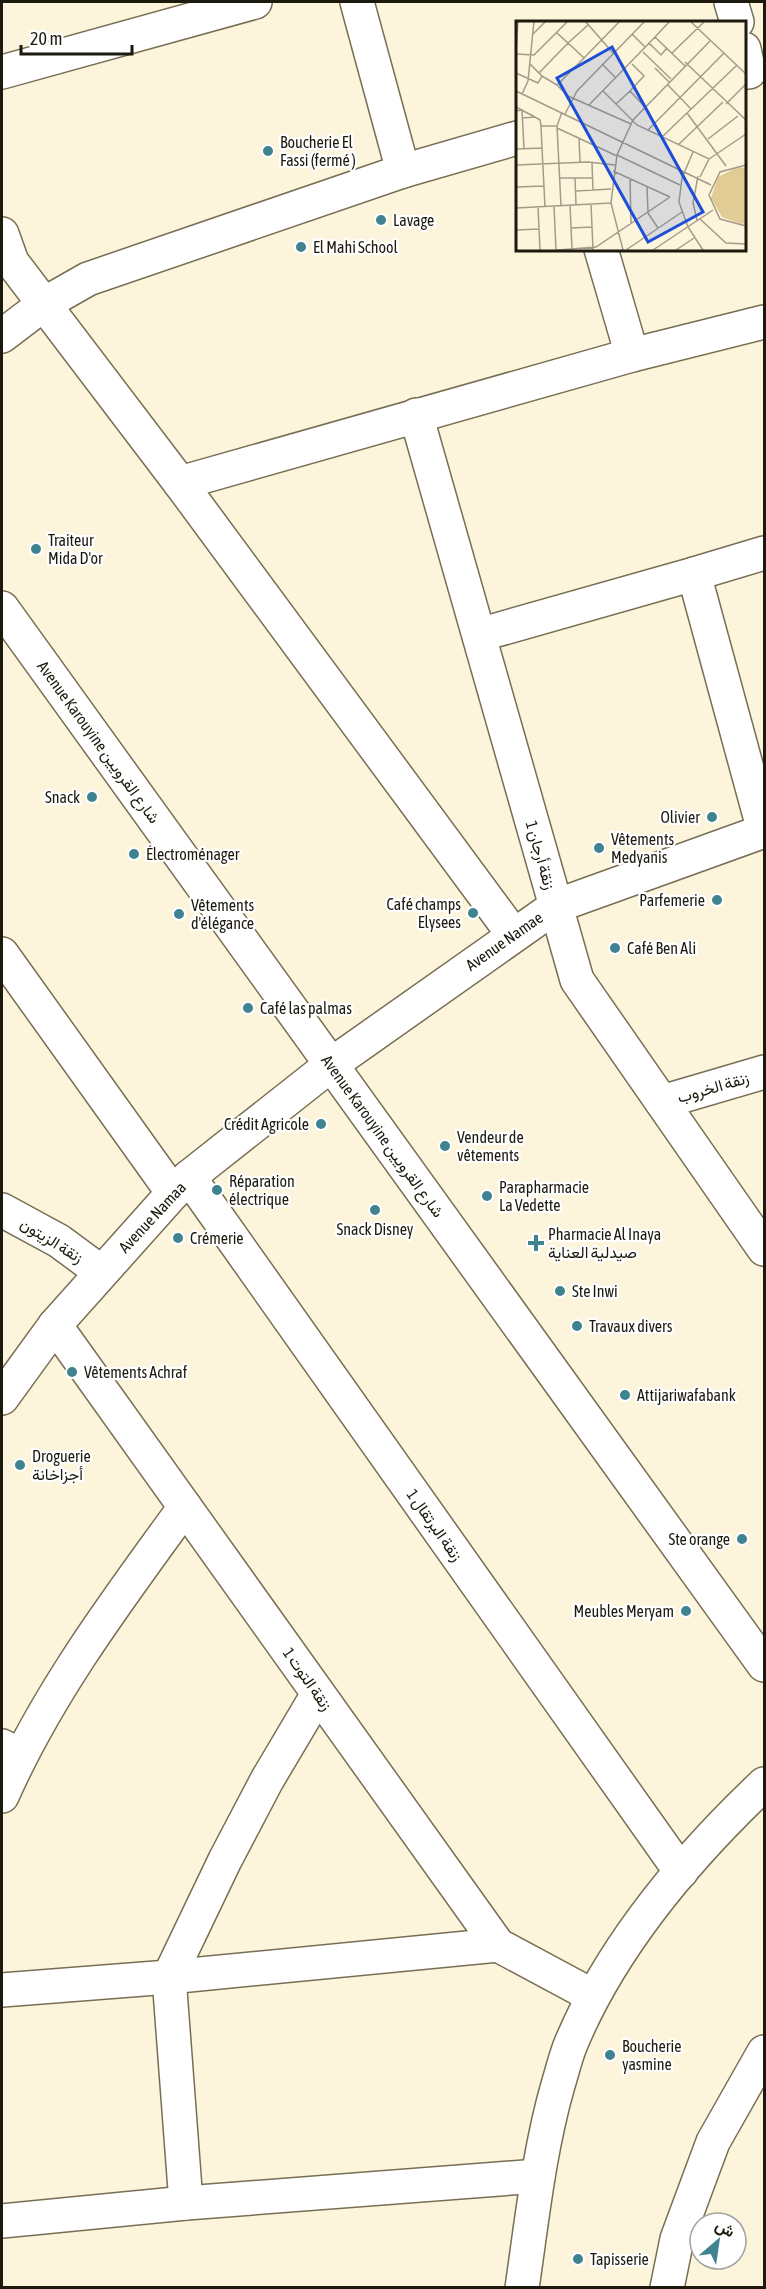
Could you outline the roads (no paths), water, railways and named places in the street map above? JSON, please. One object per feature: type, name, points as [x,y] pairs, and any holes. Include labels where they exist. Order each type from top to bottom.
[{"type":"street","points":[[2,72],[255,2]]},
{"type":"street","points":[[357,2],[404,171]]},
{"type":"street","points":[[731,2],[737,21]]},
{"type":"street","points":[[2,336],[44,304],[88,279],[119,267],[404,171],[516,138]]},
{"type":"street","points":[[2,234],[12,262],[180,483],[513,934]]},
{"type":"street","points":[[601,250],[632,355]]},
{"type":"street","points":[[180,483],[632,355],[765,322]]},
{"type":"street","name":"زنقة أرجان 1","points":[[416,415],[576,980],[765,1249]]},
{"type":"street","points":[[478,635],[765,553]]},
{"type":"street","points":[[694,574],[765,831]]},
{"type":"street","name":"Avenue Karouyine شارع القرويين","points":[[2,608],[765,1665]]},
{"type":"street","name":"Avenue Namae","points":[[332,1064],[513,934],[556,906],[765,831]]},
{"type":"street","name":"زنقة البرتقال 1","points":[[2,954],[181,1185],[681,1872]]},
{"type":"street","name":"Avenue Namaa","points":[[2,1398],[55,1325],[181,1185],[332,1064]]},
{"type":"street","name":"زنقة الخروب","points":[[662,1102],[765,1072]]},
{"type":"street","name":"زنقة الزيتون","points":[[2,1210],[59,1240],[101,1272]]},
{"type":"street","name":"زنقة التوت 1","points":[[55,1325],[498,1945],[593,1996]]},
{"type":"street","points":[[2,1796],[11,1750],[185,1506]]},
{"type":"street","points":[[186,2203],[170,1977],[225,1860],[267,1780],[318,1694]]},
{"type":"street","points":[[522,2288],[538,2176],[551,2110],[569,2048],[593,1996],[634,1930],[681,1872],[744,1803],[765,1784]]},
{"type":"street","points":[[2,1990],[170,1977],[498,1945]]},
{"type":"street","points":[[667,2288],[677,2239],[713,2142],[765,2052]]},
{"type":"street","points":[[2,2221],[186,2203],[538,2176]]},
{"type":"place","name":"Boucherie El Fassi (fermé )","points":[[268,151]]},
{"type":"place","name":"Lavage","points":[[381,220]]},
{"type":"place","name":"El Mahi School","points":[[301,247]]},
{"type":"place","name":"Traiteur Mida D'or","points":[[36,549]]},
{"type":"place","name":"Snack","points":[[92,797]]},
{"type":"place","name":"Olivier","points":[[712,817]]},
{"type":"place","name":"Vêtements Medyanis","points":[[599,848]]},
{"type":"place","name":"Électroménager","points":[[134,854]]},
{"type":"place","name":"Parfemerie","points":[[717,900]]},
{"type":"place","name":"Café champs Elysees","points":[[473,913]]},
{"type":"place","name":"Vêtements d'élégance","points":[[179,914]]},
{"type":"place","name":"Café Ben Ali","points":[[615,948]]},
{"type":"place","name":"Café las palmas","points":[[248,1008]]},
{"type":"place","name":"Crédit Agricole","points":[[321,1124]]},
{"type":"place","name":"Vendeur de vêtements","points":[[445,1146]]},
{"type":"place","name":"Réparation électrique","points":[[217,1190]]},
{"type":"place","name":"Parapharmacie La Vedette","points":[[487,1196]]},
{"type":"place","name":"Snack Disney","points":[[375,1210]]},
{"type":"place","name":"Crémerie","points":[[178,1238]]},
{"type":"place","name":"Pharmacie Al Inaya صيدلية العناية","points":[[536,1243]]},
{"type":"place","name":"Ste Inwi","points":[[560,1291]]},
{"type":"place","name":"Travaux divers","points":[[577,1326]]},
{"type":"place","name":"Vêtements Achraf","points":[[72,1372]]},
{"type":"place","name":"Attijariwafabank","points":[[625,1395]]},
{"type":"place","name":"Droguerie أجزاخانة","points":[[20,1465]]},
{"type":"place","name":"Ste orange","points":[[742,1539]]},
{"type":"place","name":"Meubles Meryam","points":[[686,1611]]},
{"type":"place","name":"Boucherie yasmine","points":[[610,2055]]},
{"type":"place","name":"Tapisserie","points":[[578,2259]]}]
